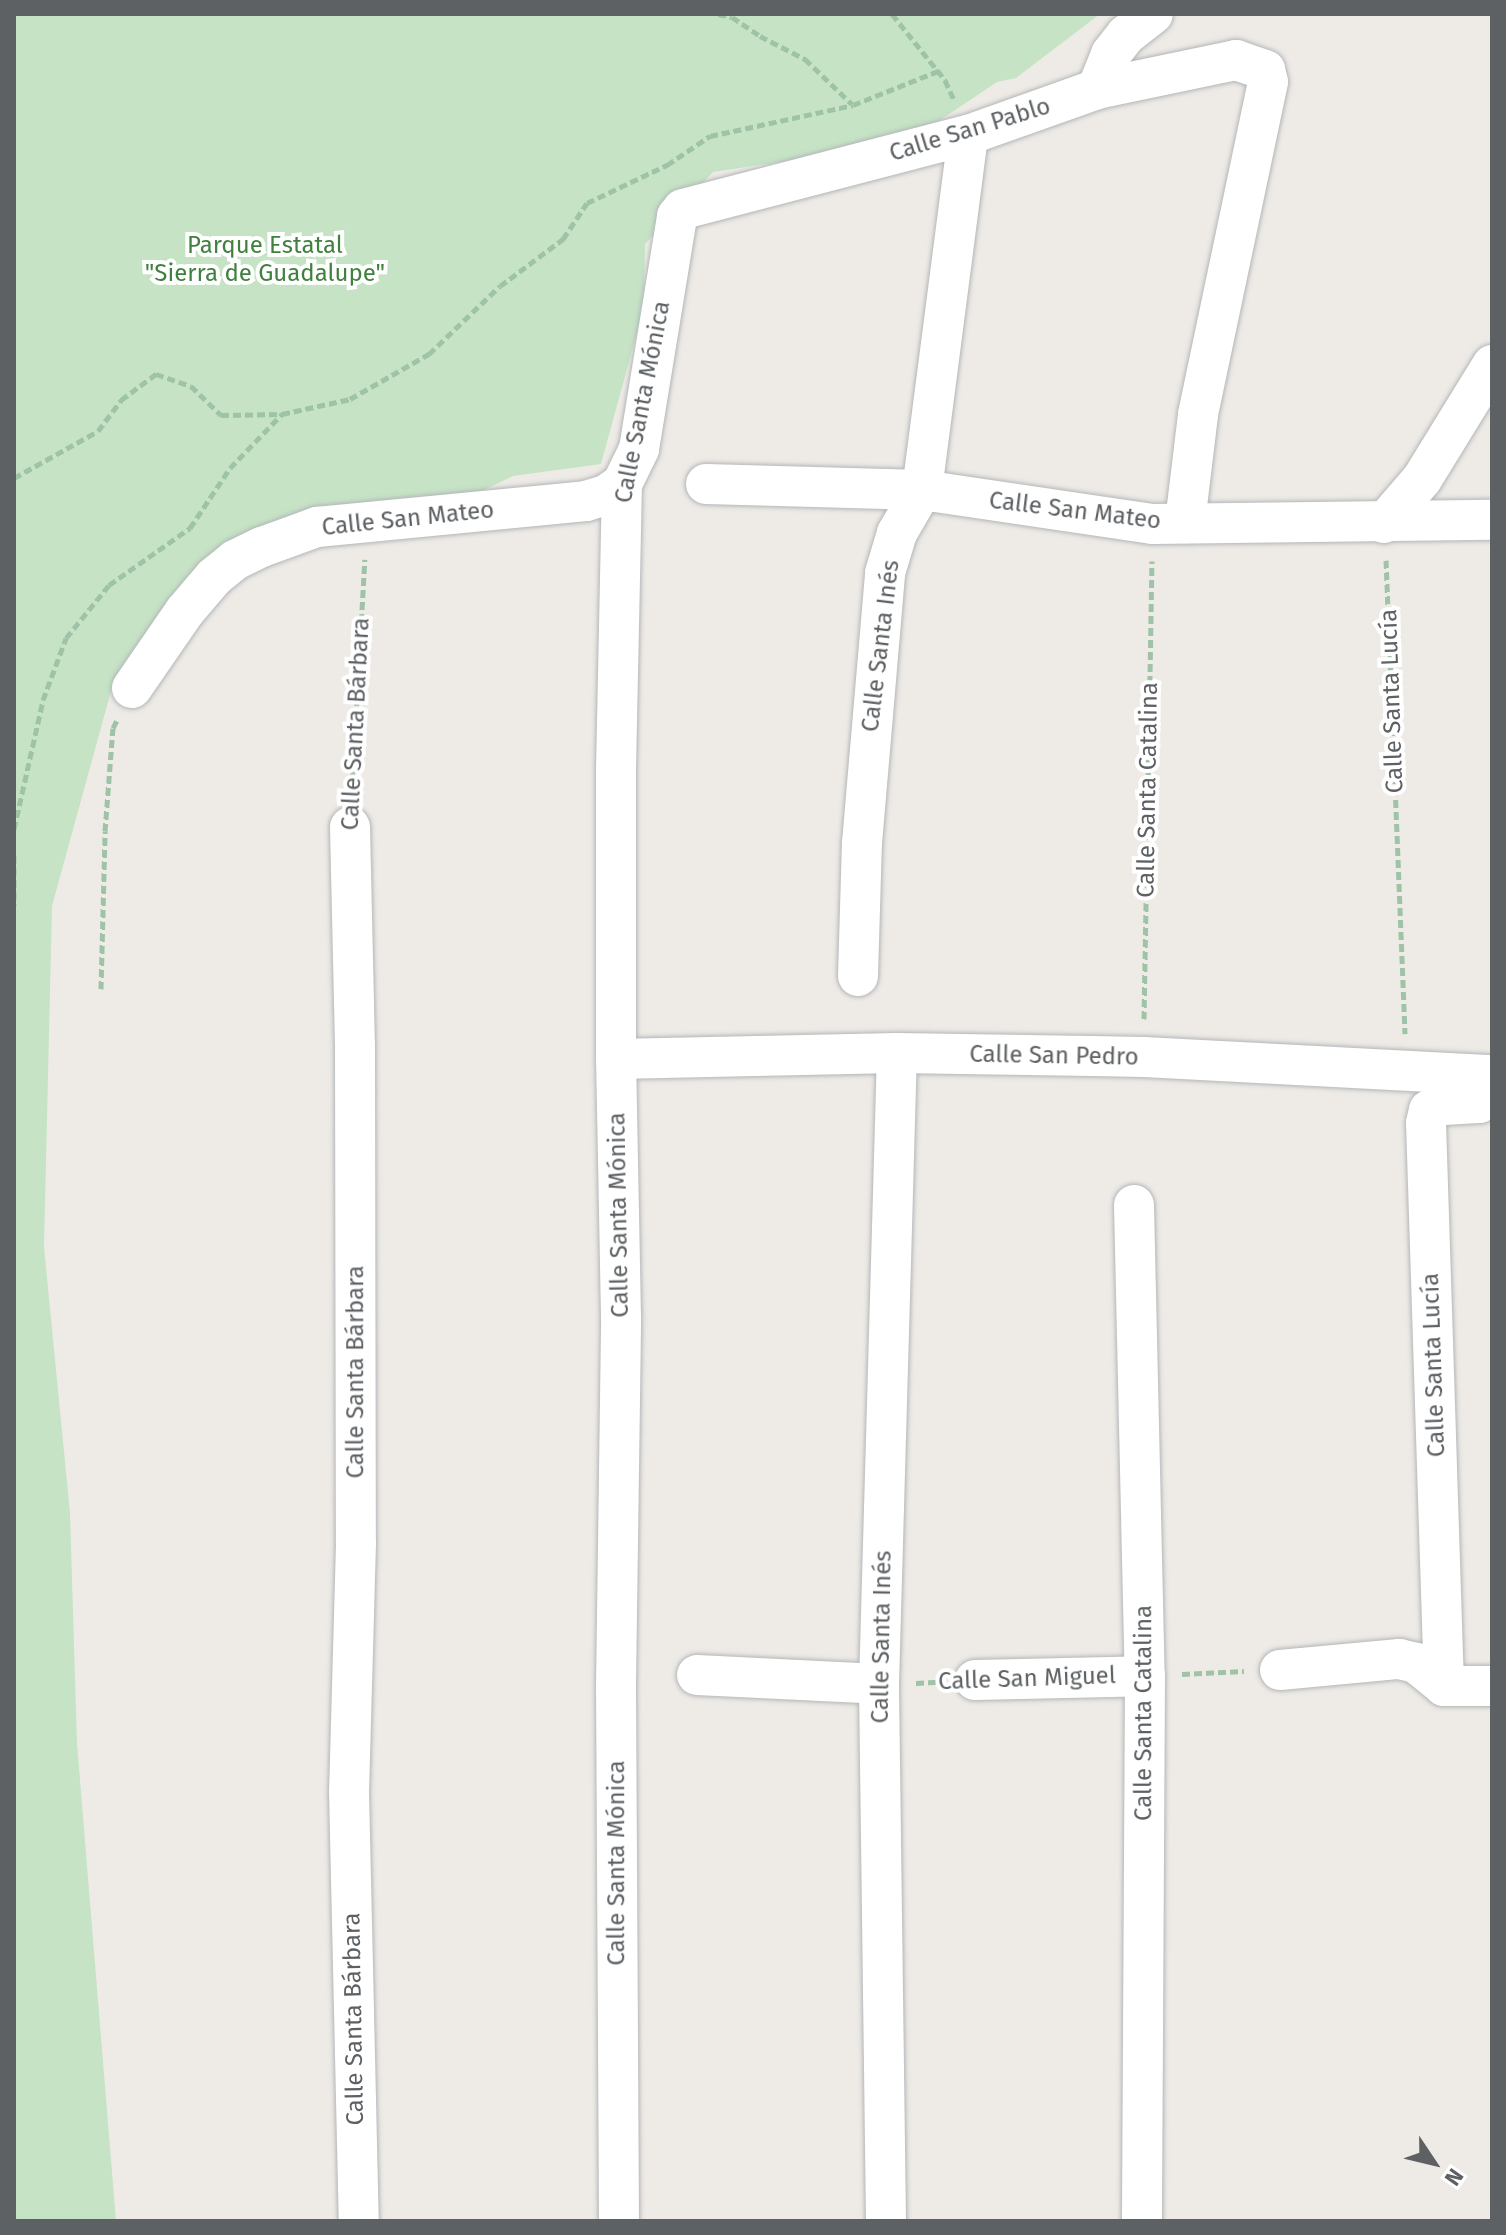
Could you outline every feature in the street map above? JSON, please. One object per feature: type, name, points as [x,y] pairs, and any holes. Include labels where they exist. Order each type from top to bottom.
[{"type":"street","points":[[1097,89],[1111,54],[1126,35],[1153,14]]},
{"type":"street","name":"Calle San Pablo","points":[[677,216],[683,209],[968,135],[1097,89],[1236,60],[1265,70],[1268,82],[1198,415],[1169,524]]},
{"type":"street","name":"Calle Santa Inés","points":[[858,976],[862,843],[885,573],[897,533],[922,490],[968,135]]},
{"type":"street","name":"Calle Santa Mónica","points":[[619,2221],[616,1686],[621,1317],[616,1059],[616,769],[622,484],[639,449],[677,216]]},
{"type":"street","points":[[1384,523],[1422,479],[1492,365]]},
{"type":"street","name":"Calle San Mateo","points":[[132,688],[185,611],[214,577],[235,560],[317,527],[586,501],[606,495],[622,484]]},
{"type":"street","name":"Calle San Mateo","points":[[706,484],[922,490],[1169,524],[1492,520]]},
{"type":"street","name":"Calle Santa Bárbara","points":[[350,827],[355,1061],[356,1543],[349,1791],[359,2221]]},
{"type":"street","name":"Calle Santa Inés","points":[[886,2221],[879,1684],[897,1053]]},
{"type":"street","name":"Calle San Pedro","points":[[616,1059],[897,1053],[1144,1057],[1492,1075]]},
{"type":"street","name":"Calle Santa Lucía","points":[[1444,1686],[1426,1123],[1429,1110],[1443,1105],[1479,1103],[1492,1095]]},
{"type":"street","name":"Calle Santa Catalina","points":[[1134,1205],[1145,1676],[1142,2221]]},
{"type":"street","points":[[1280,1670],[1399,1659],[1416,1663],[1444,1686],[1492,1686]]},
{"type":"street","points":[[697,1675],[879,1684]]},
{"type":"street","name":"Calle San Miguel","points":[[975,1680],[1145,1676]]},
{"type":"path","points":[[718,14],[732,17],[760,36],[805,59],[853,105]]},
{"type":"path","points":[[892,14],[938,71],[968,135]]},
{"type":"path","points":[[14,478],[98,431],[121,400],[156,374],[191,386],[221,415],[282,414],[350,399],[429,354],[500,286],[563,239],[587,203],[667,165],[710,136],[853,105],[938,71]]},
{"type":"path","points":[[14,829],[51,669],[66,638],[109,585],[190,528],[230,468],[282,414]]},
{"type":"path","name":"Calle Santa Bárbara","points":[[350,827],[367,523]]},
{"type":"path","name":"Calle Santa Lucía","points":[[1384,523],[1406,1070]]},
{"type":"path","name":"Calle Santa Catalina","points":[[1144,1057],[1169,524]]},
{"type":"path","points":[[101,989],[105,831],[113,728],[132,688]]},
{"type":"path","points":[[14,856],[14,906]]},
{"type":"path","name":"Calle San Miguel","points":[[1145,1676],[1280,1670]]},
{"type":"path","name":"Calle San Miguel","points":[[879,1684],[975,1680]]},
{"type":"green space","name":"Parque Estatal \"Sierra de Guadalupe\"","points":[[14,14],[1100,14],[1016,78],[997,82],[906,143],[713,172],[645,244],[644,307],[601,464],[513,476],[447,508],[257,536],[113,684],[52,906],[44,1247],[70,1513],[77,1743],[116,2221],[14,2221]]}]
